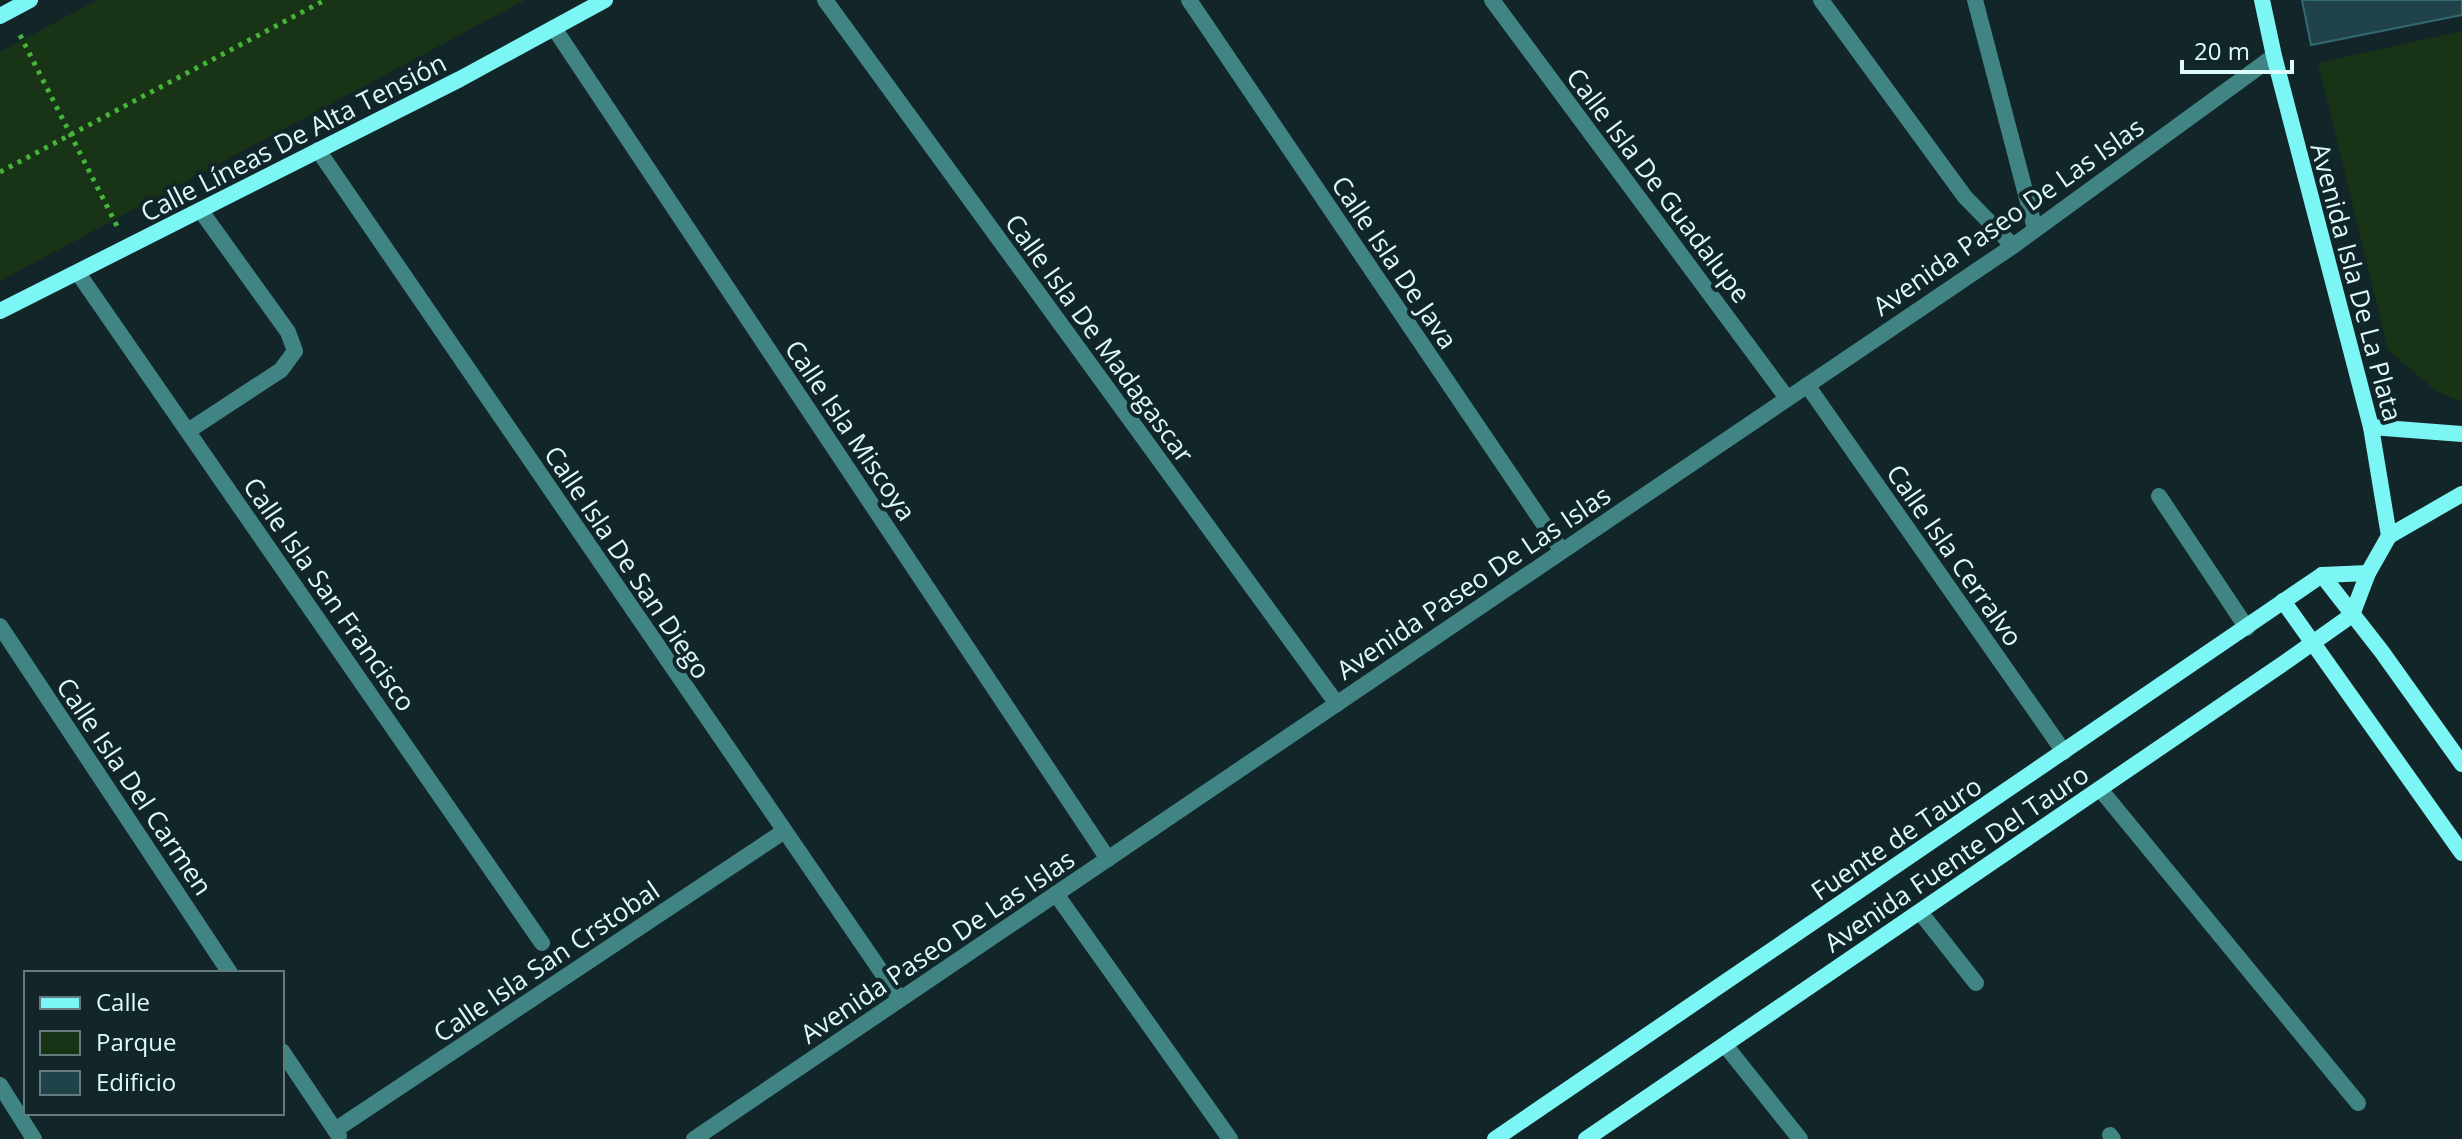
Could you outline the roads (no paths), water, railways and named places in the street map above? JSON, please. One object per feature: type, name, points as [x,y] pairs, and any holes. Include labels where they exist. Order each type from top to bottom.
[{"type":"street","points":[[4,14],[30,0]]},
{"type":"street","name":"Calle Líneas De Alta Tensión","points":[[0,311],[460,79],[605,0]]},
{"type":"street","name":"Calle Isla De Madagascar","points":[[825,0],[1337,704]]},
{"type":"street","name":"Calle Isla De Java","points":[[1189,0],[1562,551]]},
{"type":"street","name":"Calle Isla De Guadalupe","points":[[1492,0],[1787,398]]},
{"type":"street","points":[[1821,0],[1965,197],[2013,246]]},
{"type":"street","points":[[1975,0],[2035,229]]},
{"type":"street","name":"Avenida Isla De La Plata","points":[[2262,0],[2371,427],[2389,536]]},
{"type":"street","name":"Calle Isla Miscoya","points":[[554,28],[1108,859]]},
{"type":"street","name":"Avenida Paseo De Las Islas","points":[[694,1139],[2013,246],[2274,56]]},
{"type":"street","name":"Calle Isla De San Diego","points":[[318,150],[900,999]]},
{"type":"street","points":[[188,431],[281,370],[295,351],[288,332],[201,211]]},
{"type":"street","name":"Calle Isla San Francisco","points":[[78,273],[542,943]]},
{"type":"street","name":"Calle Isla Cerralvo","points":[[1807,385],[2064,752]]},
{"type":"street","points":[[2371,427],[2462,434]]},
{"type":"street","points":[[2352,615],[2368,573],[2389,536],[2462,494]]},
{"type":"street","points":[[2159,496],[2247,628]]},
{"type":"street","points":[[2322,575],[2368,573]]},
{"type":"street","points":[[2322,575],[2462,764]]},
{"type":"street","name":"Fuente de Tauro","points":[[1495,1139],[2322,575]]},
{"type":"street","points":[[2283,601],[2462,853]]},
{"type":"street","name":"Avenida Fuente Del Tauro","points":[[1586,1139],[2352,615]]},
{"type":"street","name":"Calle Isla Del Carmen","points":[[0,626],[229,971]]},
{"type":"street","points":[[2100,789],[2358,1103]]},
{"type":"street","name":"Calle Isla San Crstobal","points":[[338,1135],[783,832]]},
{"type":"street","points":[[1056,894],[1230,1139]]},
{"type":"street","points":[[1920,912],[1976,983]]},
{"type":"street","points":[[1725,1045],[1800,1139]]},
{"type":"street","points":[[284,1054],[338,1135]]},
{"type":"street","points":[[0,1085],[34,1139]]}]
